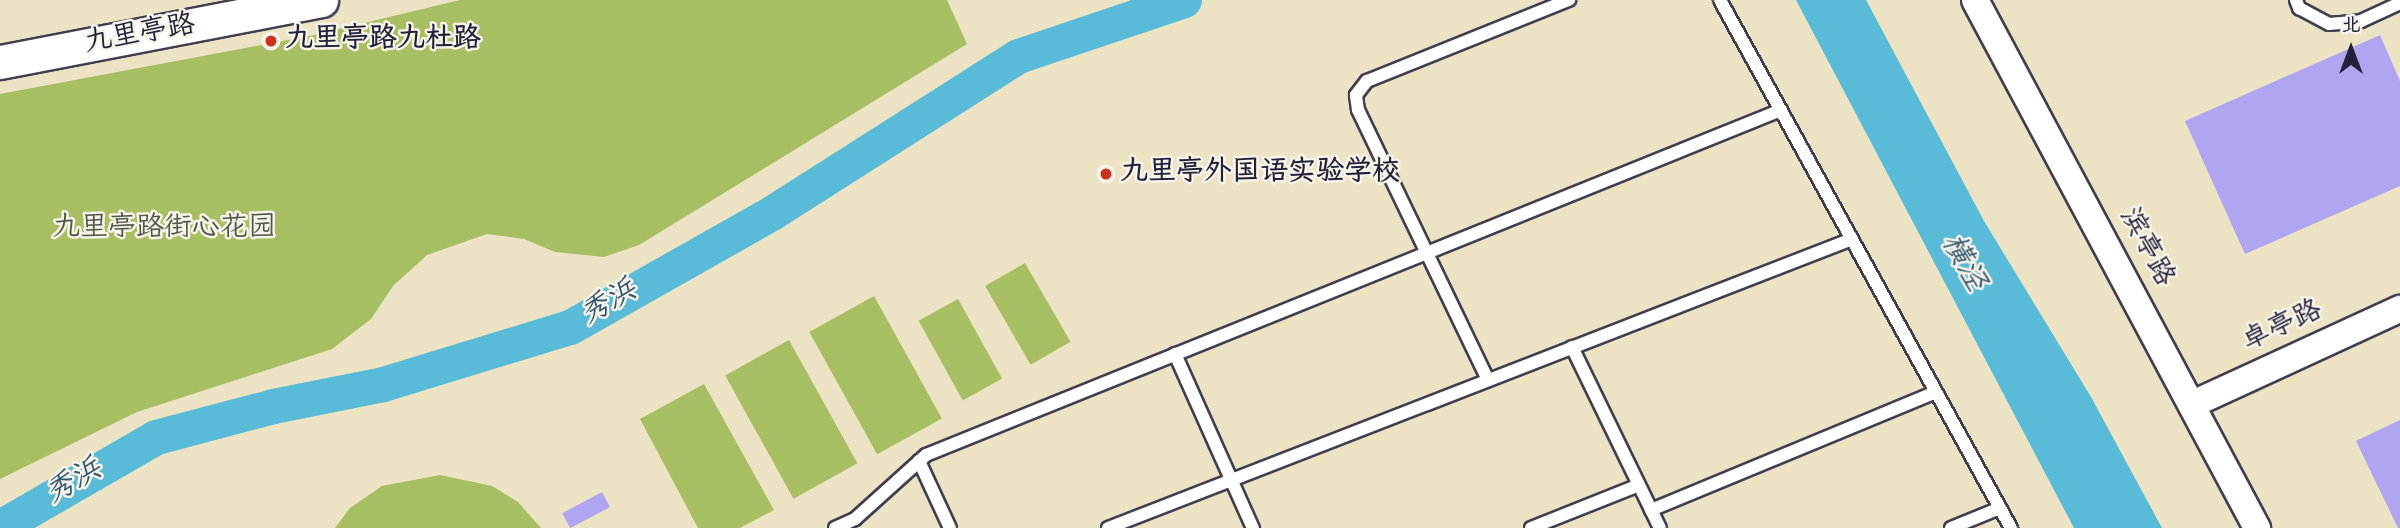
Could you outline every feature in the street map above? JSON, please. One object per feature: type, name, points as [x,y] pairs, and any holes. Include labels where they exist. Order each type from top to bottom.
[{"type":"street","name":"九里亭路","points":[[0,62],[321,0]]},
{"type":"street","name":"滨亭路","points":[[1975,0],[2257,528]]},
{"type":"street","name":"卓亭路","points":[[2193,404],[2400,309]]},
{"type":"lane","points":[[1488,380],[1358,110],[1356,95],[1367,81],[1569,0]]},
{"type":"lane","points":[[1720,0],[2011,528]]},
{"type":"lane","points":[[2295,0],[2299,8],[2329,24],[2361,21],[2400,3]]},
{"type":"lane","points":[[835,528],[855,519],[919,461],[1175,354],[1781,110]]},
{"type":"lane","points":[[1108,528],[1852,239]]},
{"type":"lane","points":[[1572,347],[1660,528]]},
{"type":"lane","points":[[1175,354],[1253,528]]},
{"type":"lane","points":[[1651,510],[1936,392]]},
{"type":"lane","points":[[919,461],[950,528]]},
{"type":"lane","points":[[1531,528],[1639,485]]},
{"type":"lane","points":[[1951,528],[2000,508]]},
{"type":"green space","name":"九里亭路街心花园","points":[[460,0],[947,0],[967,44],[639,245],[604,257],[555,252],[524,239],[487,234],[427,255],[393,286],[371,319],[332,349],[137,412],[0,479],[0,94],[310,36]]},
{"type":"green space","points":[[1025,263],[1070,342],[1031,365],[985,286]]},
{"type":"green space","points":[[874,296],[942,418],[877,454],[809,332]]},
{"type":"green space","points":[[958,299],[1002,379],[963,400],[919,321]]},
{"type":"green space","points":[[789,340],[857,463],[794,499],[725,375]]},
{"type":"green space","points":[[704,384],[774,510],[740,528],[698,528],[640,419]]},
{"type":"green space","points":[[440,475],[492,486],[518,502],[541,528],[335,528],[350,508],[382,486]]},
{"type":"water","name":"横泾","points":[[1796,0],[1866,0],[1984,221],[2091,397],[2162,528],[2074,528]]},
{"type":"building","points":[[2380,35],[2400,81],[2400,186],[2245,254],[2185,121]]},
{"type":"building","points":[[2400,420],[2400,528],[2398,528],[2356,441]]},
{"type":"building","points":[[602,492],[610,507],[571,528],[562,513]]},
{"type":"waterway","name":"秀浜","points":[[0,527],[156,437],[273,406],[383,384],[570,327],[773,212],[1018,56],[1184,0]]},
{"type":"place","name":"九里亭路九杜路","points":[[271,41]]},
{"type":"place","name":"九里亭外国语实验学校","points":[[1106,174]]}]
